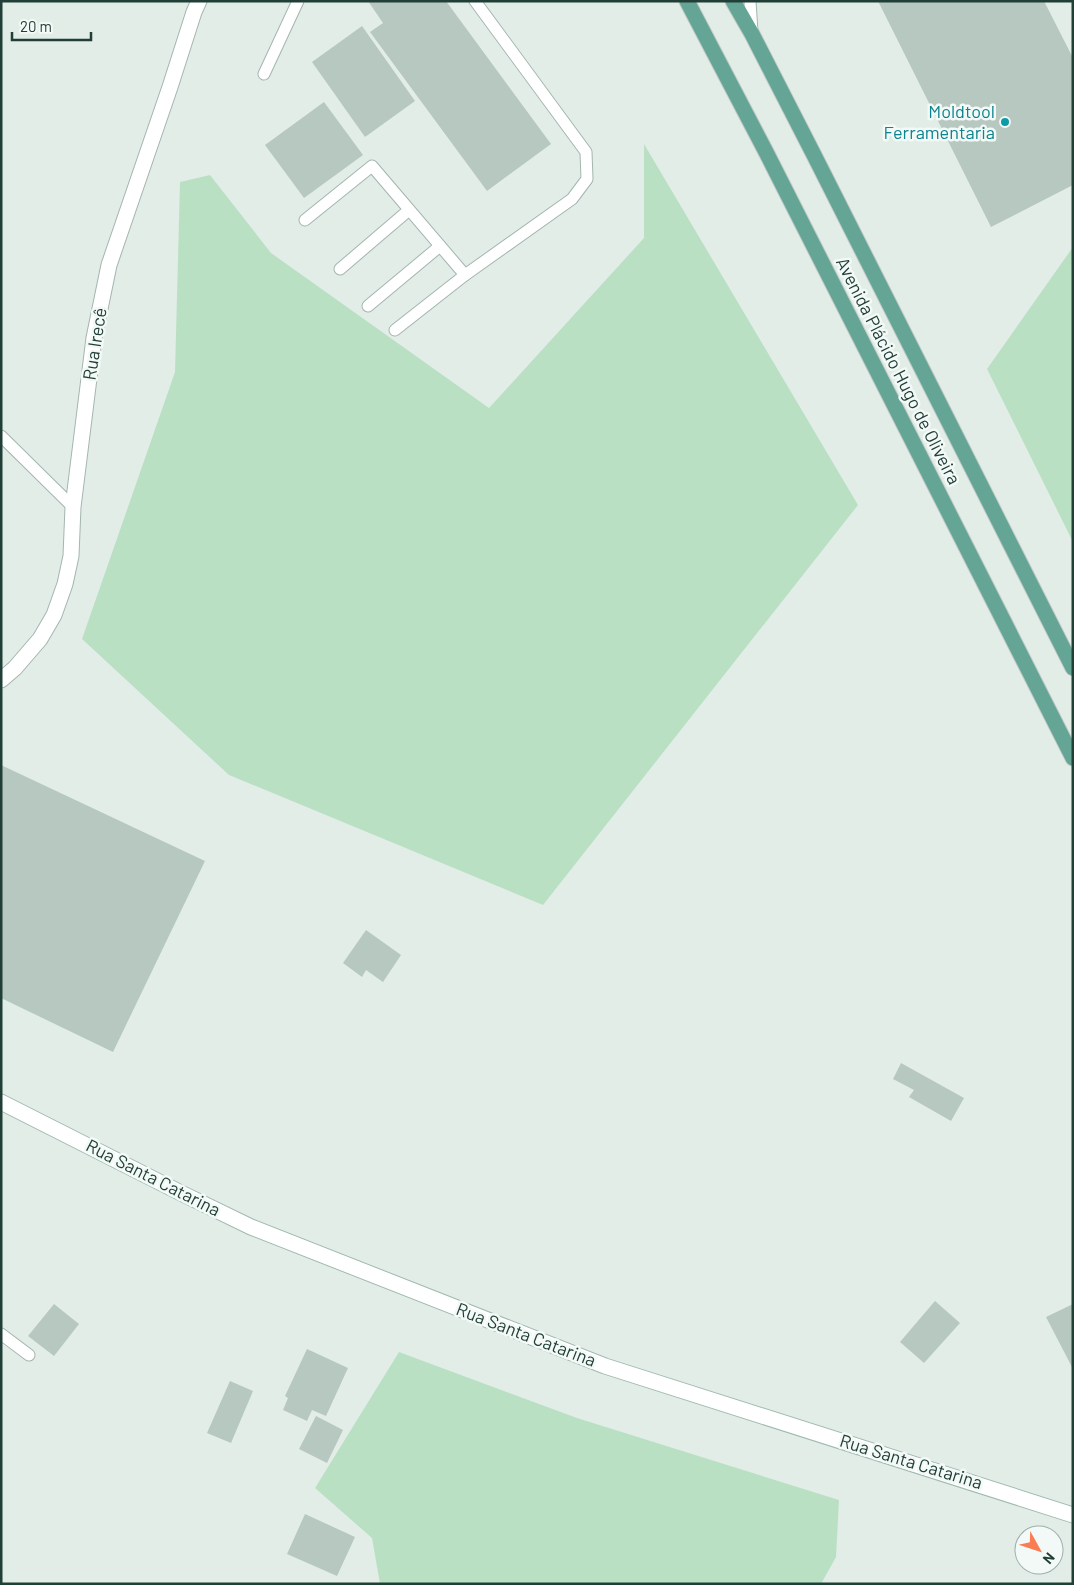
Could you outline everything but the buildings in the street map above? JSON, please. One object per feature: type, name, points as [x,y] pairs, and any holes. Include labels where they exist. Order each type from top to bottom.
[{"type":"main road","name":"Avenida Plácido Hugo de Oliveira","points":[[687,1],[754,127],[1073,758]]},
{"type":"main road","name":"Avenida Plácido Hugo de Oliveira","points":[[733,1],[752,34],[1073,668]]},
{"type":"street","name":"Rua Irecê","points":[[1,680],[15,668],[40,639],[54,616],[65,584],[72,556],[73,507],[94,338],[109,265],[194,12],[200,1]]},
{"type":"street","name":"Rua Santa Catarina","points":[[1,1102],[251,1227],[605,1366],[1073,1515]]},
{"type":"lane","points":[[264,74],[298,1]]},
{"type":"lane","points":[[395,330],[465,275],[572,199],[587,179],[586,152],[475,1]]},
{"type":"lane","points":[[750,1],[752,34]]},
{"type":"lane","points":[[304,220],[372,166],[465,275]]},
{"type":"lane","points":[[340,269],[409,210]]},
{"type":"lane","points":[[368,306],[440,246]]},
{"type":"lane","points":[[1,436],[73,507]]},
{"type":"lane","points":[[1,1334],[28,1355]]},
{"type":"green space","points":[[644,144],[858,505],[543,905],[229,775],[82,639],[175,372],[180,182],[210,175],[271,253],[489,408],[644,238]]},
{"type":"green space","points":[[1073,247],[1073,542],[987,369]]},
{"type":"green space","points":[[399,1352],[577,1418],[839,1500],[836,1557],[821,1584],[380,1584],[372,1538],[315,1488]]},
{"type":"place","name":"Moldtool Ferramentaria","points":[[1005,122]]}]
